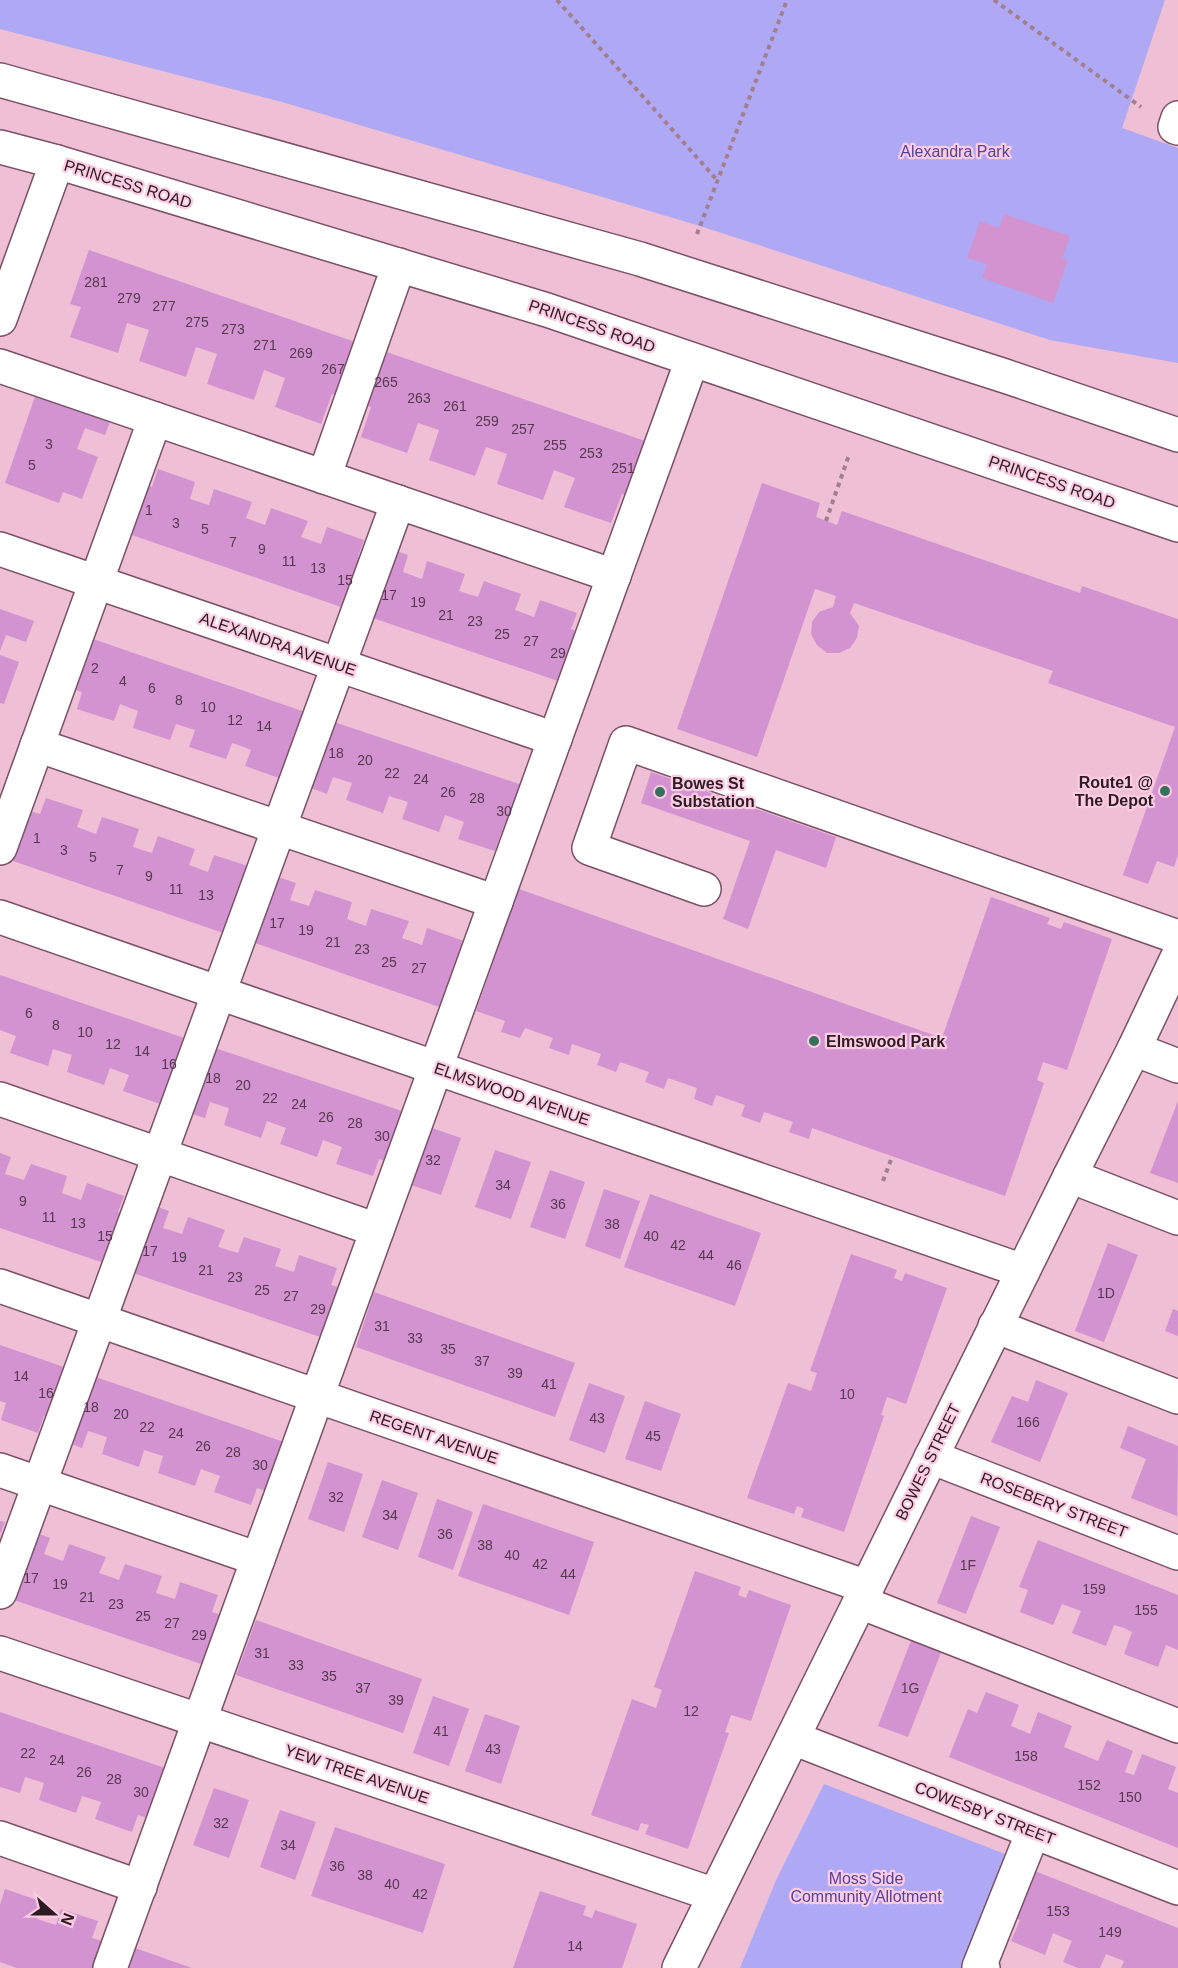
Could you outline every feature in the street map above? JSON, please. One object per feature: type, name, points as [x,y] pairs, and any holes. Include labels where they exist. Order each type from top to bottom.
[{"type":"main road","points":[[0,80],[640,259],[1005,376],[1178,435]]},
{"type":"main road","name":"PRINCESS ROAD","points":[[0,147],[57,162],[547,310],[1178,525]]},
{"type":"main road","points":[[0,319],[57,162]]},
{"type":"main road","points":[[324,477],[399,265]]},
{"type":"main road","points":[[110,1968],[692,360]]},
{"type":"main road","points":[[0,366],[614,576]]},
{"type":"main road","points":[[0,848],[155,419]]},
{"type":"main road","points":[[0,1592],[398,502]]},
{"type":"main road","name":"ALEXANDRA AVENUE","points":[[0,549],[555,739]]},
{"type":"main road","points":[[704,889],[589,848],[626,743],[1178,936]]},
{"type":"main road","points":[[37,745],[496,902]]},
{"type":"main road","name":"ELMSWOOD AVENUE","points":[[0,917],[1023,1271]]},
{"type":"main road","name":"BOWES STREET","points":[[679,1968],[1178,956]]},
{"type":"main road","points":[[1134,1049],[1178,1066]]},
{"type":"main road","points":[[0,1100],[377,1230]]},
{"type":"main road","points":[[1070,1176],[1178,1218]]},
{"type":"main road","name":"REGENT AVENUE","points":[[0,1286],[317,1396],[864,1594],[1178,1726]]},
{"type":"main road","points":[[995,1326],[1178,1397]]},
{"type":"main road","name":"ROSEBERY STREET","points":[[931,1457],[1178,1552]]},
{"type":"main road","points":[[0,1470],[258,1559]]},
{"type":"main road","name":"YEW TREE AVENUE","points":[[0,1653],[715,1895]]},
{"type":"main road","name":"COWESBY STREET","points":[[793,1738],[1178,1888]]},
{"type":"main road","points":[[983,1968],[979,1967],[1034,1832]]},
{"type":"main road","points":[[0,1838],[140,1887]]},
{"type":"path","points":[[557,0],[717,180]]},
{"type":"path","points":[[700,226],[787,0]]},
{"type":"path","points":[[994,0],[1131,101],[1177,124]]},
{"type":"path","points":[[826,521],[843,473]]},
{"type":"green space","name":"Alexandra Park","points":[[0,0],[1165,0],[1122,128],[1178,148],[1178,363],[1050,340],[700,226],[282,102],[0,29]]},
{"type":"green space","name":"Moss Side Community Allotment","points":[[824,1784],[1013,1857],[969,1968],[740,1968],[777,1878]]},
{"type":"building","points":[[1004,214],[1070,236],[1062,259],[1068,260],[1053,303],[982,278],[987,264],[967,258],[980,221],[999,228]]},
{"type":"building","points":[[89,250],[361,344],[342,397],[332,394],[321,424],[275,407],[285,378],[264,370],[254,400],[207,384],[217,354],[196,347],[186,377],[139,361],[149,330],[127,323],[118,353],[70,337],[81,307],[70,304]]},
{"type":"building","points":[[378,349],[651,443],[633,497],[622,494],[611,523],[564,507],[575,478],[554,470],[543,500],[497,484],[507,454],[486,447],[475,476],[429,460],[439,430],[418,423],[407,453],[361,437],[371,407],[360,403]]},
{"type":"building","points":[[38,388],[113,414],[105,435],[85,428],[77,449],[98,457],[82,499],[63,492],[59,503],[5,483]]},
{"type":"building","points":[[158,469],[195,482],[190,499],[209,505],[214,489],[252,502],[246,518],[265,525],[271,508],[308,521],[301,537],[321,544],[327,527],[364,540],[358,557],[368,560],[350,610],[126,533],[143,483],[152,487]]},
{"type":"building","points":[[762,483],[820,503],[816,517],[837,525],[842,511],[1080,593],[1082,586],[1178,619],[1178,855],[1174,867],[1157,861],[1148,884],[1123,875],[1175,727],[1048,683],[1053,671],[854,603],[850,613],[859,626],[857,638],[850,648],[839,653],[827,653],[817,645],[811,634],[812,622],[819,612],[833,607],[836,596],[815,589],[757,757],[677,729]]},
{"type":"building","points":[[390,549],[408,555],[403,572],[422,579],[427,561],[465,574],[459,591],[478,597],[484,581],[521,594],[515,610],[534,617],[540,600],[577,613],[571,629],[581,633],[564,683],[367,616]]},
{"type":"building","points":[[0,609],[34,621],[26,642],[6,635],[0,651]]},
{"type":"building","points":[[90,638],[314,715],[282,779],[245,766],[251,750],[241,746],[232,743],[226,759],[189,747],[195,730],[176,724],[170,740],[133,728],[138,711],[120,704],[114,721],[77,709],[82,692],[73,689]]},
{"type":"building","points":[[0,655],[19,662],[4,704],[0,703]]},
{"type":"building","points":[[331,721],[528,787],[511,838],[501,834],[495,851],[458,839],[464,822],[445,815],[439,832],[402,819],[408,802],[389,796],[383,813],[346,800],[352,783],[333,777],[327,794],[308,787]]},
{"type":"building","points":[[651,772],[836,837],[826,868],[776,850],[748,929],[723,919],[750,841],[641,803]]},
{"type":"building","points":[[46,798],[83,810],[77,827],[96,834],[102,817],[139,829],[133,847],[152,853],[158,836],[195,849],[189,865],[208,872],[214,855],[251,867],[238,938],[13,861],[30,811],[40,814]]},
{"type":"building","points":[[278,877],[296,883],[290,900],[309,906],[315,890],[352,902],[347,919],[366,926],[371,909],[409,921],[402,938],[422,945],[427,928],[464,941],[458,957],[451,1011],[255,943]]},
{"type":"building","name":"Elmswood Park","points":[[519,889],[942,1038],[991,897],[1050,918],[1047,924],[1061,929],[1064,922],[1112,939],[1067,1070],[1043,1062],[1037,1080],[1044,1083],[1005,1196],[812,1128],[809,1139],[789,1132],[793,1122],[764,1112],[760,1123],[741,1116],[745,1105],[716,1095],[712,1106],[694,1099],[697,1088],[668,1078],[664,1089],[645,1082],[649,1072],[620,1062],[616,1072],[597,1065],[601,1054],[572,1044],[569,1055],[549,1048],[553,1038],[525,1028],[520,1038],[501,1032],[505,1021],[476,1011]]},
{"type":"building","points":[[0,975],[193,1041],[175,1090],[166,1087],[160,1104],[123,1091],[129,1075],[110,1068],[104,1085],[67,1072],[72,1055],[53,1049],[48,1066],[10,1053],[16,1036],[0,1030]]},
{"type":"building","points":[[209,1046],[405,1112],[388,1162],[379,1159],[373,1176],[336,1164],[342,1147],[323,1140],[317,1157],[280,1144],[286,1128],[267,1121],[261,1138],[224,1125],[229,1108],[210,1102],[205,1118],[186,1112]]},
{"type":"building","points":[[1178,1101],[1178,1183],[1150,1173]]},
{"type":"building","points":[[426,1126],[461,1138],[441,1195],[405,1183]]},
{"type":"building","points":[[495,1150],[531,1162],[511,1219],[475,1207]]},
{"type":"building","points":[[0,1153],[11,1157],[5,1174],[24,1180],[31,1164],[67,1176],[62,1193],[81,1200],[87,1183],[124,1196],[118,1212],[128,1216],[110,1265],[0,1228]]},
{"type":"building","points":[[550,1170],[585,1182],[565,1239],[530,1227]]},
{"type":"building","points":[[604,1189],[640,1201],[620,1259],[585,1246]]},
{"type":"building","points":[[650,1194],[761,1233],[735,1306],[624,1267]]},
{"type":"building","points":[[150,1204],[169,1211],[163,1228],[182,1234],[188,1217],[225,1230],[218,1247],[238,1253],[244,1237],[281,1249],[275,1266],[294,1272],[299,1255],[337,1268],[331,1285],[341,1288],[323,1338],[127,1271]]},
{"type":"building","points":[[1108,1243],[1138,1255],[1104,1342],[1075,1331]]},
{"type":"building","points":[[851,1254],[897,1270],[894,1278],[902,1281],[905,1273],[947,1288],[906,1404],[887,1397],[881,1415],[884,1416],[844,1532],[801,1517],[804,1509],[797,1506],[794,1514],[747,1498],[788,1383],[811,1391],[817,1373],[810,1371]]},
{"type":"building","points":[[374,1292],[575,1363],[555,1417],[356,1347]]},
{"type":"building","points":[[1173,1309],[1178,1311],[1178,1336],[1165,1331]]},
{"type":"building","points":[[0,1345],[70,1369],[53,1419],[44,1416],[38,1433],[1,1420],[6,1403],[0,1401]]},
{"type":"building","points":[[87,1374],[284,1442],[266,1491],[257,1488],[251,1505],[214,1492],[220,1476],[201,1469],[195,1486],[158,1473],[163,1456],[144,1450],[139,1467],[102,1454],[107,1437],[88,1431],[82,1448],[64,1441]]},
{"type":"building","points":[[1036,1380],[1068,1393],[1040,1462],[991,1442],[1012,1396],[1028,1402]]},
{"type":"building","points":[[589,1383],[625,1396],[605,1453],[569,1440]]},
{"type":"building","points":[[645,1401],[681,1414],[661,1471],[625,1459]]},
{"type":"building","points":[[1128,1426],[1178,1446],[1177,1516],[1131,1498],[1146,1459],[1120,1448]]},
{"type":"building","points":[[328,1462],[363,1474],[344,1532],[308,1519]]},
{"type":"building","points":[[382,1480],[418,1493],[398,1550],[362,1537]]},
{"type":"building","points":[[437,1499],[473,1512],[453,1570],[418,1557]]},
{"type":"building","points":[[483,1504],[594,1542],[569,1615],[458,1576]]},
{"type":"building","points":[[971,1516],[1000,1527],[966,1614],[937,1603]]},
{"type":"building","points":[[0,1521],[5,1522],[0,1534]]},
{"type":"building","points":[[31,1531],[50,1538],[44,1554],[63,1561],[69,1544],[106,1557],[99,1573],[119,1580],[125,1564],[162,1576],[156,1593],[175,1599],[180,1582],[218,1595],[212,1612],[222,1615],[204,1665],[8,1598]]},
{"type":"building","points":[[1038,1540],[1178,1595],[1178,1650],[1166,1645],[1158,1667],[1124,1654],[1132,1632],[1124,1628],[1114,1625],[1106,1646],[1072,1633],[1081,1611],[1062,1604],[1053,1625],[1020,1612],[1028,1590],[1019,1587]]},
{"type":"building","points":[[695,1571],[741,1587],[738,1595],[746,1598],[749,1590],[791,1605],[751,1721],[731,1715],[725,1732],[729,1733],[688,1849],[645,1834],[649,1825],[641,1823],[638,1831],[591,1815],[632,1699],[656,1708],[662,1690],[654,1687]]},
{"type":"building","points":[[256,1620],[422,1679],[403,1733],[236,1675]]},
{"type":"building","points":[[912,1638],[942,1650],[908,1737],[878,1726]]},
{"type":"building","points":[[986,1692],[1019,1705],[1011,1726],[1030,1734],[1038,1712],[1072,1726],[1064,1747],[1098,1761],[1107,1740],[1133,1751],[1125,1772],[1134,1775],[1142,1754],[1176,1767],[1168,1789],[1178,1793],[1178,1848],[949,1757],[968,1709],[977,1713]]},
{"type":"building","points":[[433,1696],[469,1709],[449,1766],[413,1753]]},
{"type":"building","points":[[0,1712],[165,1768],[147,1818],[138,1815],[132,1832],[95,1819],[101,1802],[82,1796],[76,1813],[39,1800],[44,1783],[25,1777],[20,1793],[0,1787]]},
{"type":"building","points":[[485,1714],[520,1726],[501,1784],[465,1771]]},
{"type":"building","points":[[214,1788],[249,1800],[229,1858],[193,1845]]},
{"type":"building","points":[[280,1810],[316,1822],[295,1880],[260,1867]]},
{"type":"building","points":[[335,1827],[445,1864],[423,1933],[311,1896]]},
{"type":"building","points":[[1030,1869],[1178,1928],[1178,1968],[1121,1968],[1124,1961],[1106,1954],[1100,1968],[1078,1968],[1063,1962],[1072,1941],[1053,1933],[1045,1955],[1011,1941],[1020,1920],[1011,1916]]},
{"type":"building","points":[[5,1889],[43,1902],[37,1919],[56,1925],[61,1909],[98,1921],[92,1938],[102,1941],[93,1968],[17,1968],[0,1962],[0,1905]]},
{"type":"building","points":[[540,1891],[586,1906],[583,1915],[592,1918],[595,1910],[637,1924],[622,1968],[513,1968]]},
{"type":"building","points":[[135,1948],[169,1960],[192,1968],[128,1968]]},
{"type":"place","name":"Route1 @ The Depot","points":[[1165,791]]},
{"type":"place","name":"Bowes St Substation","points":[[660,792]]},
{"type":"place","name":"Elmswood Park","points":[[814,1041]]}]
